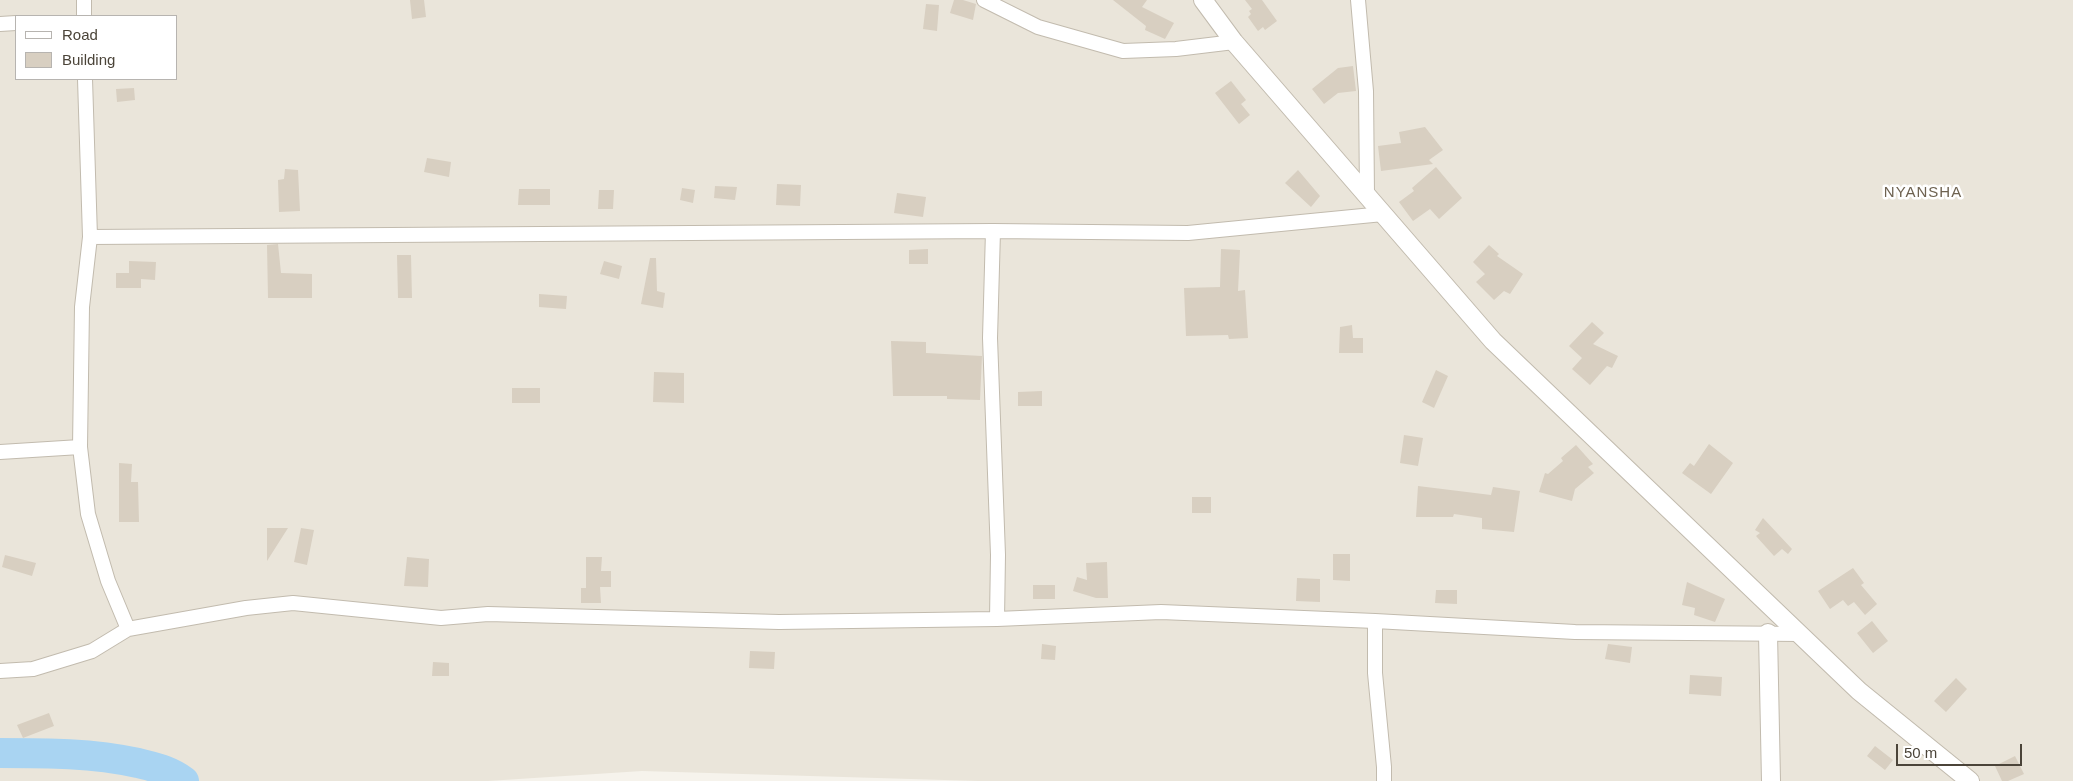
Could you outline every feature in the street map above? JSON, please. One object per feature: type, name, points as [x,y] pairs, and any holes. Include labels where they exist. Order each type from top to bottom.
[{"type":"street","points":[[84,0],[84,15]]},
{"type":"street","points":[[984,0],[1038,27],[1123,51],[1176,49],[1234,42]]},
{"type":"street","points":[[1203,0],[1234,42],[1492,341],[1869,700],[1970,781]]},
{"type":"street","points":[[1358,0],[1366,91],[1367,195]]},
{"type":"street","points":[[0,24],[15,23]]},
{"type":"street","points":[[85,80],[90,238],[82,307],[80,448],[88,514],[108,581],[128,629]]},
{"type":"street","points":[[90,238],[993,231],[1188,233],[1383,214]]},
{"type":"street","points":[[993,231],[990,338],[998,555],[997,619]]},
{"type":"street","points":[[0,452],[80,448]]},
{"type":"street","points":[[0,671],[33,669],[92,650],[128,629],[246,608],[293,603],[441,618],[488,614],[779,622],[997,619],[1161,612],[1575,632],[1800,634]]},
{"type":"street","points":[[1375,621],[1375,673],[1384,781]]},
{"type":"street","points":[[1768,633],[1770,781]]},
{"type":"shaded area","points":[[0,0],[2073,0],[2073,781],[978,781],[642,771],[488,781],[0,781]]},
{"type":"building","points":[[410,0],[424,0],[426,17],[412,19]]},
{"type":"building","points":[[954,0],[963,0],[976,4],[973,20],[950,13]]},
{"type":"building","points":[[1113,0],[1147,0],[1142,7],[1174,23],[1165,39],[1145,30],[1146,26]]},
{"type":"building","points":[[1245,0],[1262,0],[1277,21],[1265,30],[1263,27],[1258,31],[1248,17],[1251,14],[1249,11],[1252,9]]},
{"type":"building","points":[[926,4],[939,5],[937,31],[923,29]]},
{"type":"building","points":[[1353,66],[1356,91],[1338,93],[1324,104],[1312,89],[1338,68]]},
{"type":"building","points":[[1231,81],[1246,100],[1241,104],[1250,115],[1239,124],[1215,93]]},
{"type":"building","points":[[134,88],[135,100],[117,102],[116,89]]},
{"type":"building","points":[[1425,127],[1443,150],[1429,160],[1433,164],[1381,171],[1378,146],[1401,143],[1399,132]]},
{"type":"building","points":[[427,158],[451,162],[449,177],[424,172]]},
{"type":"building","points":[[1436,167],[1462,198],[1439,219],[1430,209],[1413,221],[1399,202],[1414,191],[1412,188]]},
{"type":"building","points":[[285,169],[298,170],[300,211],[279,212],[278,180],[284,179]]},
{"type":"building","points":[[1298,170],[1320,196],[1311,207],[1285,183]]},
{"type":"building","points":[[777,184],[801,185],[800,206],[776,205]]},
{"type":"building","points":[[715,186],[737,187],[735,200],[714,198]]},
{"type":"building","points":[[682,188],[695,190],[693,203],[680,200]]},
{"type":"building","points":[[519,189],[550,189],[550,205],[518,205]]},
{"type":"building","points":[[599,190],[614,190],[613,209],[598,209]]},
{"type":"building","points":[[897,193],[926,197],[923,217],[894,213]]},
{"type":"building","points":[[278,244],[281,273],[312,274],[312,298],[268,298],[267,245]]},
{"type":"building","points":[[1489,245],[1499,254],[1497,256],[1523,274],[1510,294],[1504,291],[1494,300],[1476,282],[1485,274],[1473,262]]},
{"type":"building","points":[[928,249],[928,264],[909,264],[909,250]]},
{"type":"building","points":[[1221,249],[1240,250],[1238,291],[1245,290],[1248,338],[1229,339],[1228,335],[1186,336],[1184,288],[1220,287]]},
{"type":"building","points":[[397,255],[411,255],[412,298],[398,298]]},
{"type":"building","points":[[650,258],[656,258],[657,291],[665,293],[663,308],[641,304]]},
{"type":"building","points":[[129,261],[156,262],[155,280],[141,279],[141,288],[116,288],[116,273],[129,273]]},
{"type":"building","points":[[604,261],[622,266],[619,279],[600,274]]},
{"type":"building","points":[[539,294],[567,296],[566,309],[539,307]]},
{"type":"building","points":[[1592,322],[1604,333],[1593,344],[1618,356],[1612,368],[1607,366],[1590,385],[1572,369],[1582,358],[1569,346]]},
{"type":"building","points":[[1352,325],[1353,338],[1363,338],[1363,353],[1339,353],[1340,327]]},
{"type":"building","points":[[891,341],[926,342],[926,353],[982,356],[980,400],[947,399],[947,396],[893,396]]},
{"type":"building","points":[[1436,370],[1448,376],[1434,408],[1422,402]]},
{"type":"building","points":[[654,372],[684,373],[684,403],[653,402]]},
{"type":"building","points":[[512,388],[540,388],[540,403],[512,403]]},
{"type":"building","points":[[1042,391],[1042,406],[1018,406],[1018,392]]},
{"type":"building","points":[[1404,435],[1423,438],[1418,466],[1400,463]]},
{"type":"building","points":[[1709,444],[1733,463],[1711,494],[1682,473],[1690,463],[1694,466]]},
{"type":"building","points":[[1576,445],[1593,464],[1588,467],[1594,473],[1575,489],[1572,501],[1539,492],[1545,473],[1548,474],[1563,461],[1561,458]]},
{"type":"building","points":[[119,463],[132,464],[131,482],[138,482],[139,522],[119,522]]},
{"type":"building","points":[[1418,486],[1491,495],[1493,487],[1520,491],[1514,532],[1482,529],[1482,518],[1454,514],[1453,517],[1416,517]]},
{"type":"building","points":[[1192,497],[1211,497],[1211,513],[1192,513]]},
{"type":"building","points":[[1763,518],[1792,549],[1788,554],[1782,549],[1774,556],[1756,536],[1760,533],[1755,530]]},
{"type":"building","points":[[267,528],[288,528],[267,561]]},
{"type":"building","points":[[301,528],[314,530],[307,565],[294,562]]},
{"type":"building","points":[[1333,554],[1350,554],[1350,581],[1333,580]]},
{"type":"building","points":[[5,555],[36,563],[32,576],[2,567]]},
{"type":"building","points":[[407,557],[429,559],[428,587],[404,586]]},
{"type":"building","points":[[586,557],[602,557],[601,571],[611,571],[611,587],[600,587],[601,603],[581,603],[581,588],[586,588]]},
{"type":"building","points":[[1107,562],[1108,598],[1096,598],[1073,591],[1077,577],[1087,580],[1086,563]]},
{"type":"building","points":[[1853,568],[1864,583],[1861,585],[1877,604],[1865,615],[1854,602],[1848,606],[1843,600],[1830,609],[1818,591]]},
{"type":"building","points":[[1297,578],[1320,579],[1320,602],[1296,601]]},
{"type":"building","points":[[1687,582],[1725,599],[1715,622],[1694,615],[1695,608],[1682,605]]},
{"type":"building","points":[[1033,585],[1055,585],[1055,599],[1033,599]]},
{"type":"building","points":[[1436,590],[1457,590],[1457,604],[1435,603]]},
{"type":"building","points":[[1872,621],[1888,641],[1873,653],[1857,633]]},
{"type":"building","points":[[1042,644],[1056,646],[1055,660],[1041,659]]},
{"type":"building","points":[[1608,644],[1632,647],[1630,663],[1605,659]]},
{"type":"building","points":[[750,651],[775,652],[774,669],[749,668]]},
{"type":"building","points":[[433,662],[449,663],[449,676],[432,676]]},
{"type":"building","points":[[1690,675],[1722,677],[1721,696],[1689,694]]},
{"type":"building","points":[[1956,678],[1967,689],[1946,712],[1934,701]]},
{"type":"building","points":[[49,713],[54,726],[23,738],[17,725]]},
{"type":"building","points":[[1875,746],[1893,760],[1885,770],[1867,756]]},
{"type":"building","points":[[2015,756],[2024,774],[2008,781],[2002,781],[1995,766]]},
{"type":"waterway","points":[[0,753],[69,754],[104,757],[138,763],[162,770],[184,781]]},
{"type":"district","name":"NYANSHA","points":[[1923,193]]}]
